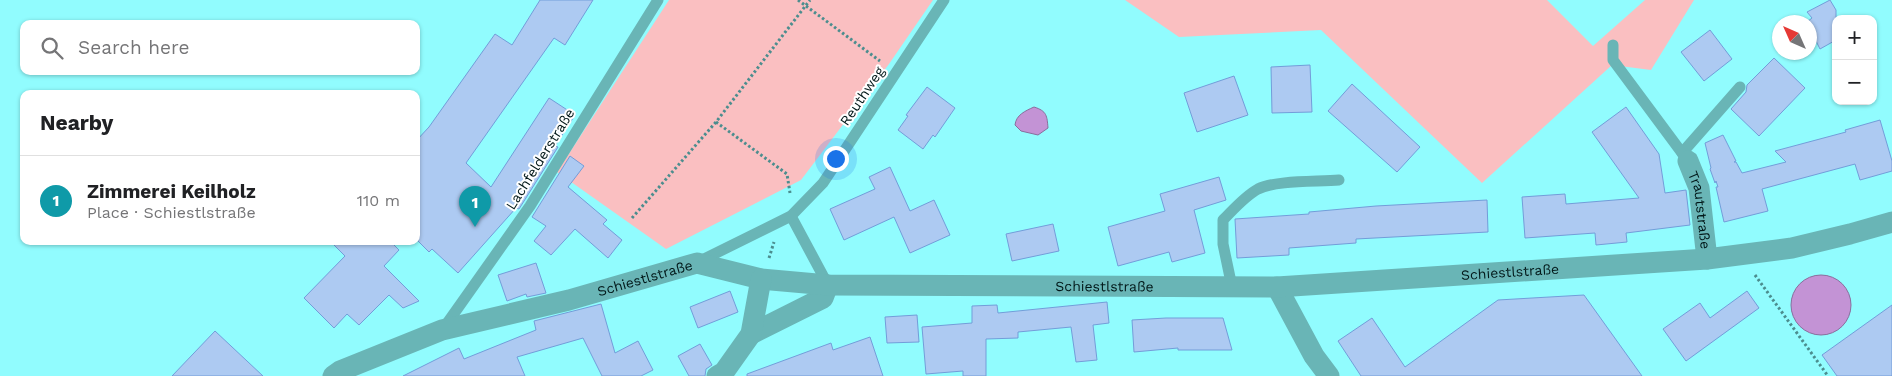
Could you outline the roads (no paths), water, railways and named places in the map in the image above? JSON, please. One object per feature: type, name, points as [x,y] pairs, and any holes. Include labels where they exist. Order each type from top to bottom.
[{"type":"street","name":"Trautstraße","points":[[1685,158],[1699,188],[1707,259]]},
{"type":"street","name":"Schiestlstraße","points":[[333,376],[340,371],[442,330],[569,300],[697,263],[761,279],[828,285],[1277,287],[1707,259],[1756,254],[1821,241],[1892,222]]},
{"type":"street","points":[[717,376],[724,372],[751,334],[761,279]]},
{"type":"street","points":[[751,334],[823,298],[828,285]]},
{"type":"street","points":[[1277,287],[1314,356],[1329,376]]},
{"type":"lane","name":"Lachfelderstraße","points":[[442,330],[530,206],[658,0]]},
{"type":"lane","name":"Reuthweg","points":[[697,263],[781,223],[792,216],[823,183],[944,0]]},
{"type":"lane","points":[[1613,45],[1613,60],[1685,158],[1740,87]]},
{"type":"lane","points":[[1232,287],[1223,244],[1223,220],[1248,196],[1259,189],[1271,185],[1339,180]]},
{"type":"lane","points":[[792,216],[828,285]]},
{"type":"place","name":"Zimmerei Keilholz","points":[[475,227]]}]
